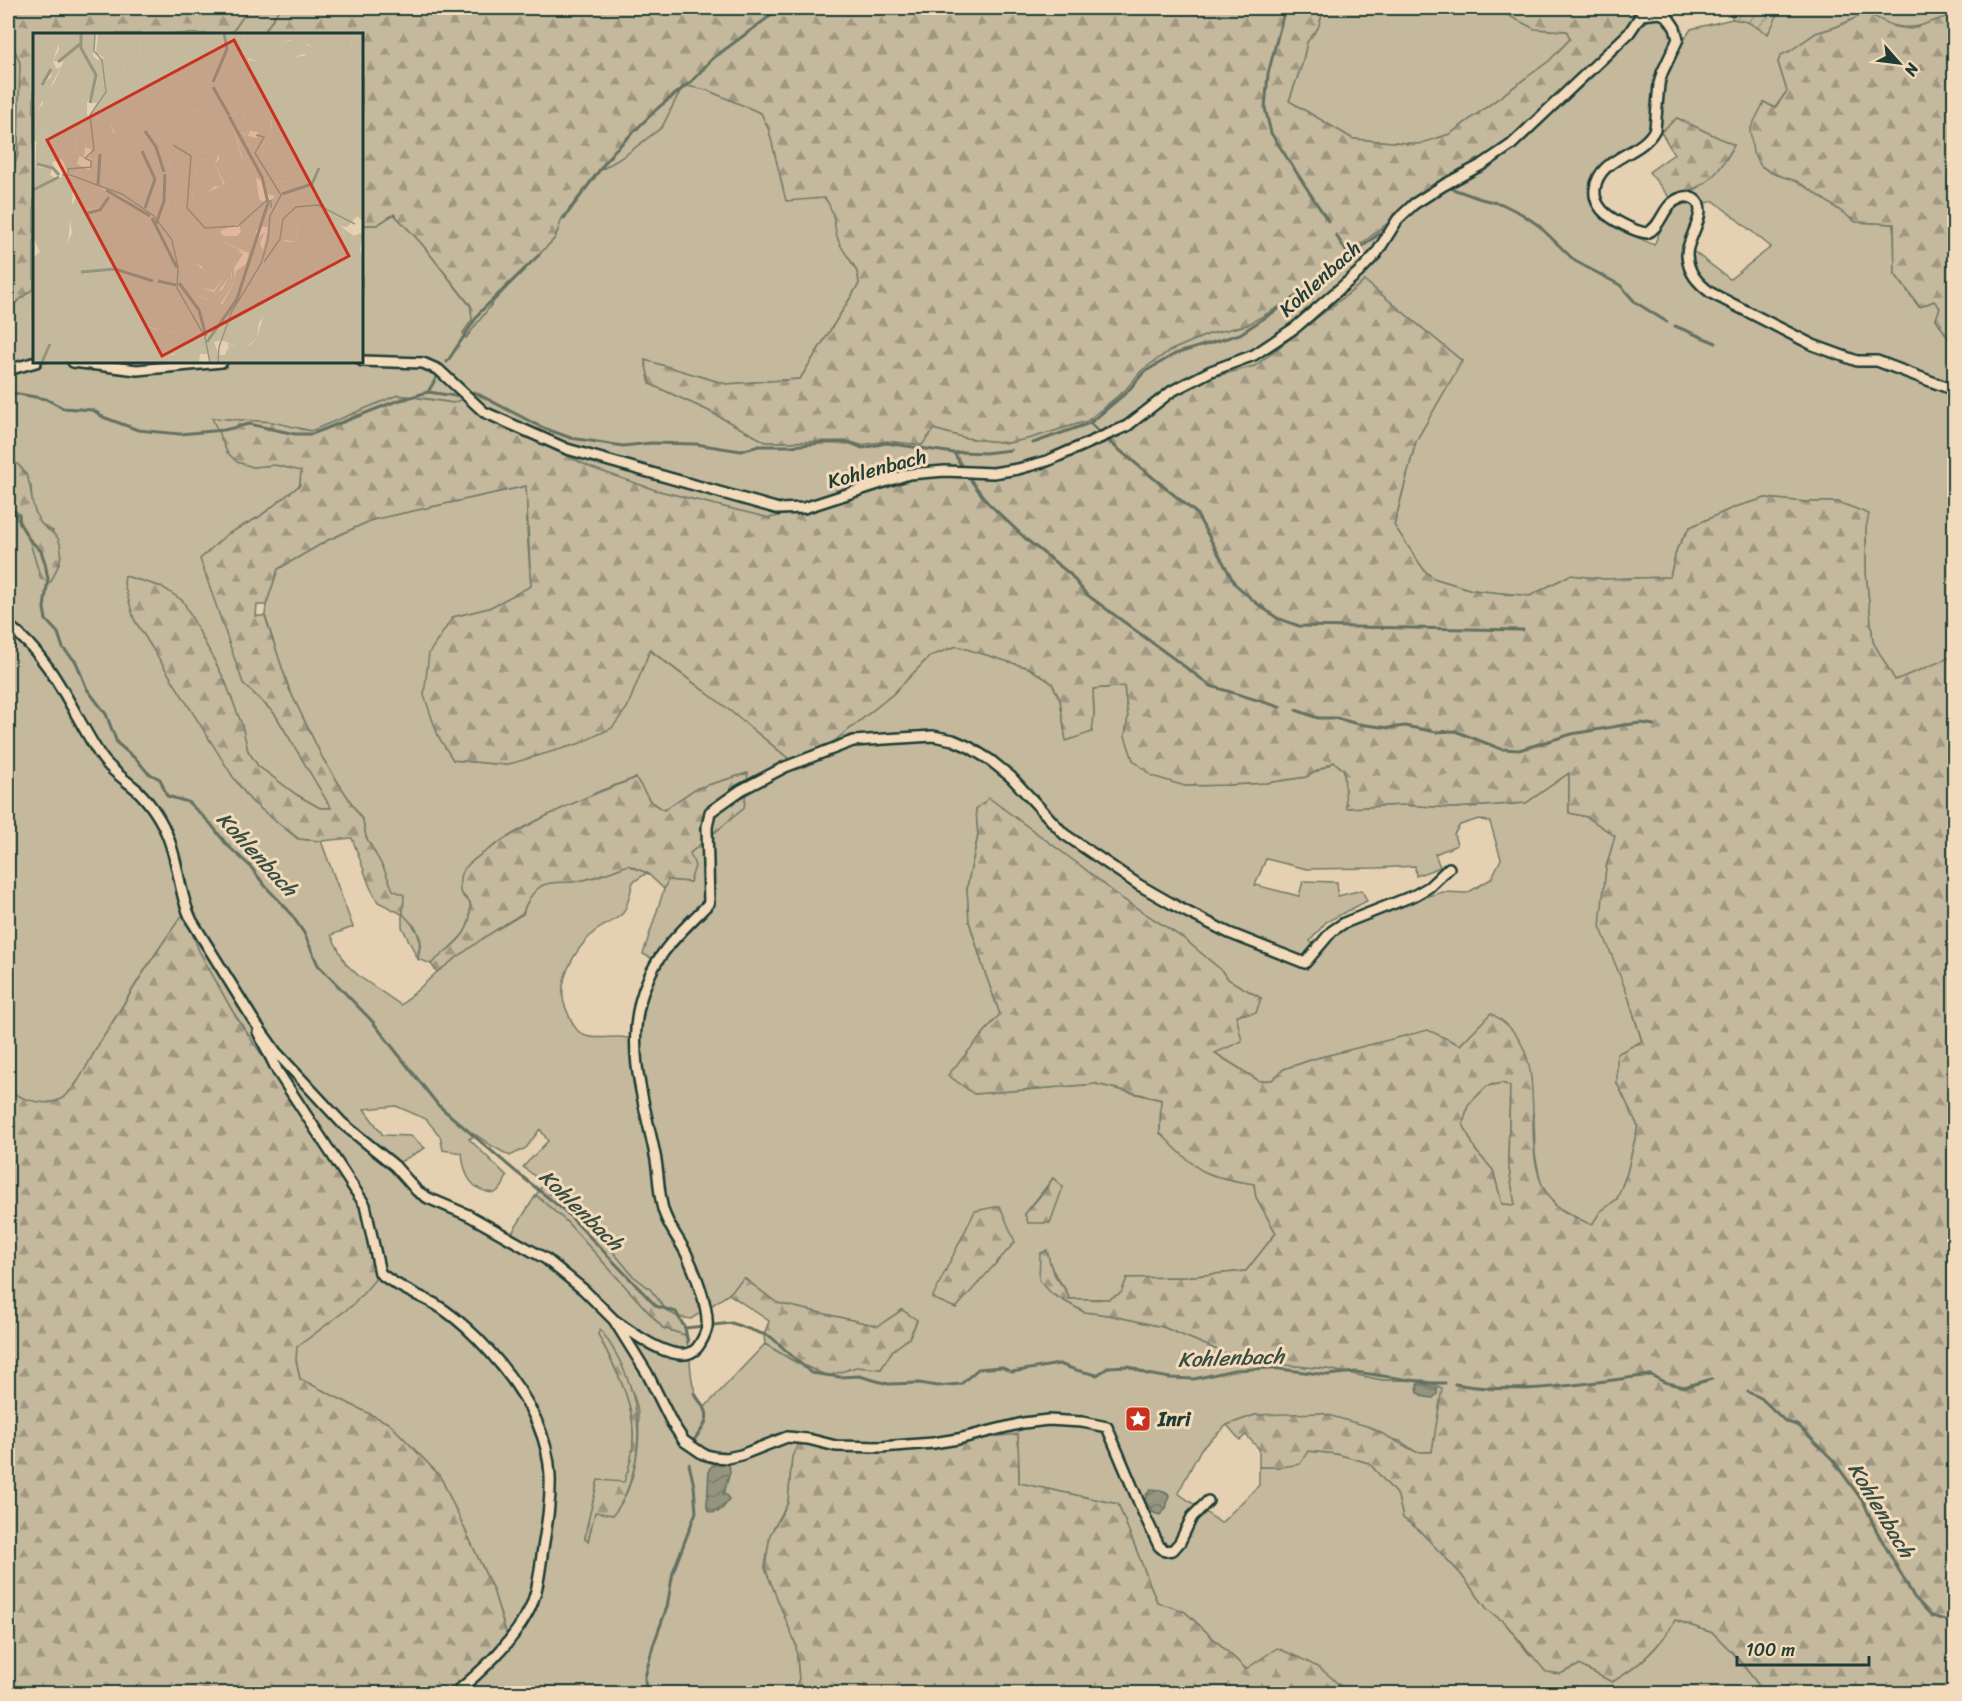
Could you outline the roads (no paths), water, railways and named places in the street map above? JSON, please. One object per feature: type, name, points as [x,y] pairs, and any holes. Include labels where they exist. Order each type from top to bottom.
[{"type":"street","name":"Kohlenbach","points":[[363,361],[423,363],[440,370],[484,412],[567,449],[779,509],[804,508],[880,483],[927,471],[993,473],[1018,469],[1047,461],[1127,426],[1172,391],[1212,371],[1254,355],[1296,327],[1359,272],[1376,254],[1398,219],[1414,204],[1511,146],[1629,33],[1642,11],[1667,16],[1675,28],[1678,39],[1659,84],[1655,129],[1643,145],[1602,171],[1595,193],[1600,207],[1612,218],[1647,233],[1657,227],[1673,201],[1684,197],[1695,200],[1700,206],[1700,215],[1691,236],[1687,256],[1688,264],[1698,282],[1711,293],[1813,345],[1857,361],[1877,361],[1954,390]]},
{"type":"street","points":[[8,370],[33,363]]},
{"type":"street","points":[[81,363],[137,370],[211,363]]},
{"type":"street","points":[[8,625],[29,644],[47,666],[69,699],[100,755],[113,771],[138,791],[162,824],[175,854],[185,908],[254,1021],[276,1052],[342,1123],[389,1162],[417,1191],[468,1215],[546,1260],[584,1290],[614,1320],[642,1339],[675,1354],[685,1355],[696,1350],[707,1326],[693,1270],[663,1210],[656,1157],[636,1066],[636,1036],[640,1002],[650,976],[663,953],[709,903],[706,827],[710,812],[741,790],[810,756],[853,741],[933,736],[953,740],[990,760],[1011,777],[1064,834],[1139,885],[1180,909],[1229,933],[1305,963],[1332,931],[1344,923],[1429,887],[1449,868]]},
{"type":"street","points":[[254,1021],[262,1043],[278,1072],[365,1205],[380,1274],[396,1286],[437,1305],[476,1337],[509,1372],[543,1436],[550,1474],[549,1513],[538,1581],[529,1612],[509,1640],[478,1673],[454,1694]]},
{"type":"street","points":[[614,1320],[647,1373],[672,1424],[684,1441],[703,1454],[727,1458],[741,1455],[786,1437],[808,1439],[836,1446],[881,1447],[958,1439],[1023,1423],[1048,1420],[1082,1422],[1107,1427],[1159,1546],[1165,1551],[1173,1550],[1180,1542],[1192,1517],[1208,1501]]},
{"type":"water","points":[[1420,1382],[1437,1388],[1437,1394],[1433,1398],[1418,1393],[1417,1385]]},
{"type":"water","points":[[716,1462],[729,1462],[730,1472],[723,1495],[727,1495],[729,1500],[722,1509],[713,1513],[708,1511],[707,1507],[709,1469]]},
{"type":"water","points":[[1151,1489],[1161,1490],[1169,1495],[1166,1509],[1160,1515],[1154,1513],[1145,1501]]},
{"type":"waterway","points":[[564,218],[613,152],[659,107],[692,81],[712,59],[781,8]]},
{"type":"waterway","points":[[1285,8],[1268,74],[1265,108],[1271,133],[1328,221]]},
{"type":"waterway","points":[[1633,16],[1636,8]]},
{"type":"waterway","points":[[1554,111],[1629,39]]},
{"type":"waterway","points":[[1447,187],[1502,204],[1522,214],[1538,225],[1575,261],[1620,285],[1635,302],[1667,322]]},
{"type":"waterway","points":[[1033,443],[1090,423],[1128,391],[1144,372],[1175,354],[1240,334],[1289,302],[1388,227]]},
{"type":"waterway","points":[[1336,235],[1349,256]]},
{"type":"waterway","points":[[447,362],[480,312],[539,255]]},
{"type":"waterway","points":[[1675,326],[1716,343]]},
{"type":"waterway","points":[[428,392],[438,375]]},
{"type":"waterway","points":[[8,392],[46,399],[63,408],[93,410],[103,417],[138,430],[180,434],[224,430],[249,424],[295,434],[312,434],[394,402],[428,392],[455,396]]},
{"type":"waterway","points":[[474,392],[541,427],[571,438],[623,446],[651,443],[696,444],[741,451],[759,446],[850,443],[863,448],[886,443],[954,453],[1011,450]]},
{"type":"waterway","points":[[1090,423],[1101,434]]},
{"type":"waterway","points":[[1106,439],[1196,513],[1235,584],[1277,618],[1299,626],[1523,630]]},
{"type":"waterway","points":[[955,454],[963,469]]},
{"type":"waterway","points":[[967,475],[987,502],[1027,540],[1070,574],[1086,594],[1211,686],[1280,707]]},
{"type":"waterway","name":"Kohlenbach","points":[[8,487],[13,510],[19,515],[20,524],[29,539],[41,551],[45,563],[48,579],[44,608],[46,620],[58,633],[63,648],[76,662],[87,689],[106,714],[117,743],[148,773],[160,779],[167,796],[188,802],[210,823],[227,845],[250,866],[289,911],[304,933],[318,965],[372,1021],[438,1105],[565,1211],[656,1306],[676,1312],[685,1328],[732,1323],[771,1337],[811,1373],[840,1377],[859,1376],[888,1384],[919,1383],[937,1386],[961,1384],[978,1369],[1001,1367],[1012,1372],[1059,1364],[1097,1375],[1109,1367],[1128,1366],[1147,1374],[1194,1379],[1234,1370],[1271,1368],[1328,1375],[1356,1372],[1445,1383]]},
{"type":"waterway","points":[[1296,710],[1318,718],[1336,718],[1358,724],[1389,728],[1405,726],[1436,732],[1455,731],[1501,749],[1519,750],[1572,734],[1641,723],[1654,725]]},
{"type":"waterway","points":[[685,1328],[688,1342]]},
{"type":"waterway","name":"Kohlenbach","points":[[1455,1384],[1528,1389],[1651,1375],[1664,1382],[1684,1387],[1712,1379]]},
{"type":"waterway","name":"Kohlenbach","points":[[1748,1392],[1761,1398],[1785,1421],[1799,1426],[1833,1460],[1864,1503],[1875,1528],[1914,1597],[1932,1616],[1954,1623]]},
{"type":"waterway","points":[[694,1393],[705,1409],[707,1417],[704,1426],[694,1440]]},
{"type":"waterway","points":[[646,1694],[645,1677],[667,1607],[673,1572],[696,1512],[689,1464]]},
{"type":"place","name":"Inri","points":[[1138,1419]]}]
